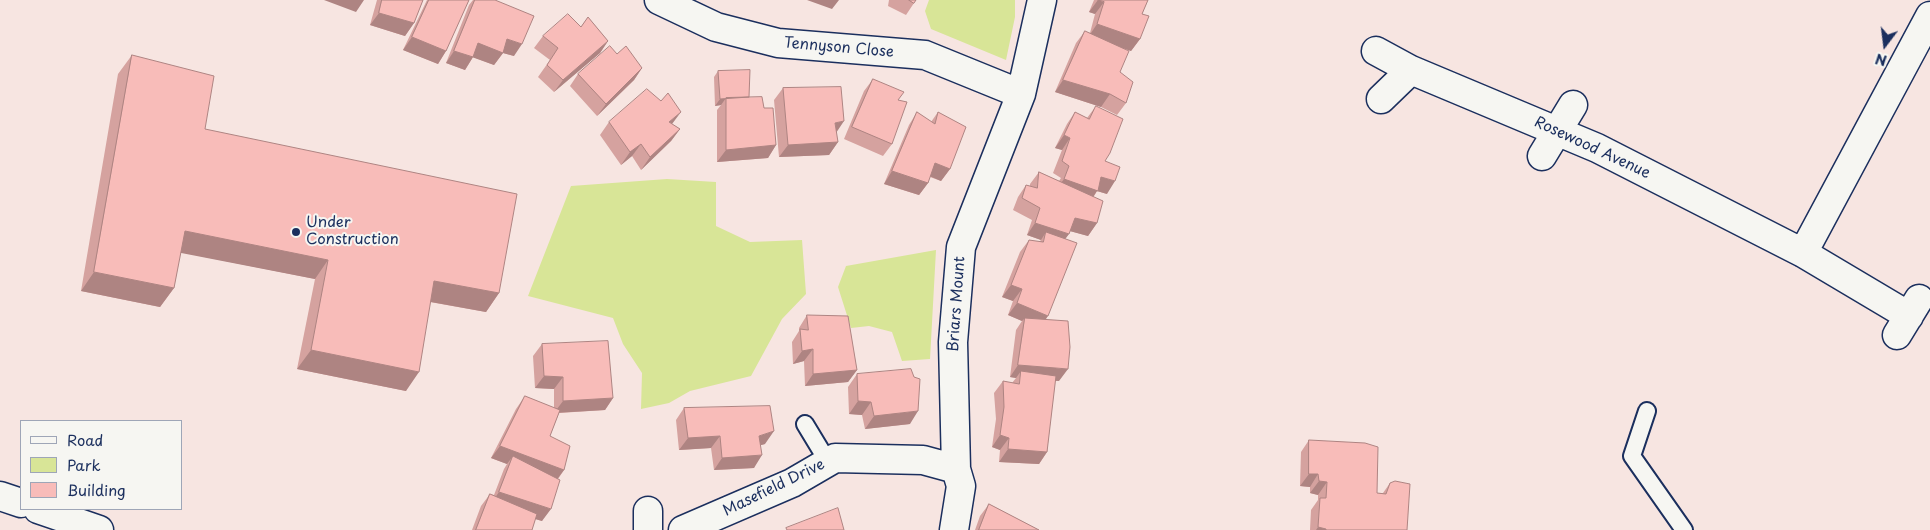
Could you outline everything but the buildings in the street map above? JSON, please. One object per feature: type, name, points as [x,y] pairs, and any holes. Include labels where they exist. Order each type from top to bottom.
[{"type":"street","name":"Tennyson Close","points":[[658,0],[716,27],[778,43],[926,55],[1020,94]]},
{"type":"street","name":"Briars Mount","points":[[954,530],[961,486],[956,469],[953,342],[961,247],[1020,94],[1042,0]]},
{"type":"street","points":[[1803,253],[1930,16]]},
{"type":"street","name":"Rosewood Avenue","points":[[1376,51],[1410,70],[1597,148],[1803,253],[1908,317]]},
{"type":"street","points":[[1381,99],[1410,70]]},
{"type":"street","points":[[1542,156],[1573,105]]},
{"type":"street","name":"Masefield Drive","points":[[683,530],[792,483],[835,458],[923,460],[956,469]]},
{"type":"street","points":[[0,496],[20,503]]},
{"type":"street","points":[[41,510],[99,530]]},
{"type":"lane","points":[[1647,411],[1632,456],[1684,530]]},
{"type":"lane","points":[[806,424],[828,462]]},
{"type":"green space","points":[[929,0],[1015,0],[1015,17],[1006,60],[931,29],[925,11]]},
{"type":"green space","points":[[667,179],[716,182],[716,226],[750,242],[802,240],[806,294],[782,319],[751,376],[690,391],[669,403],[641,409],[642,373],[623,344],[613,318],[528,296],[571,186]]},
{"type":"green space","points":[[936,250],[930,359],[902,361],[892,332],[869,326],[851,328],[838,287],[846,266]]},
{"type":"place","name":"Under Construction","points":[[296,232]]}]
